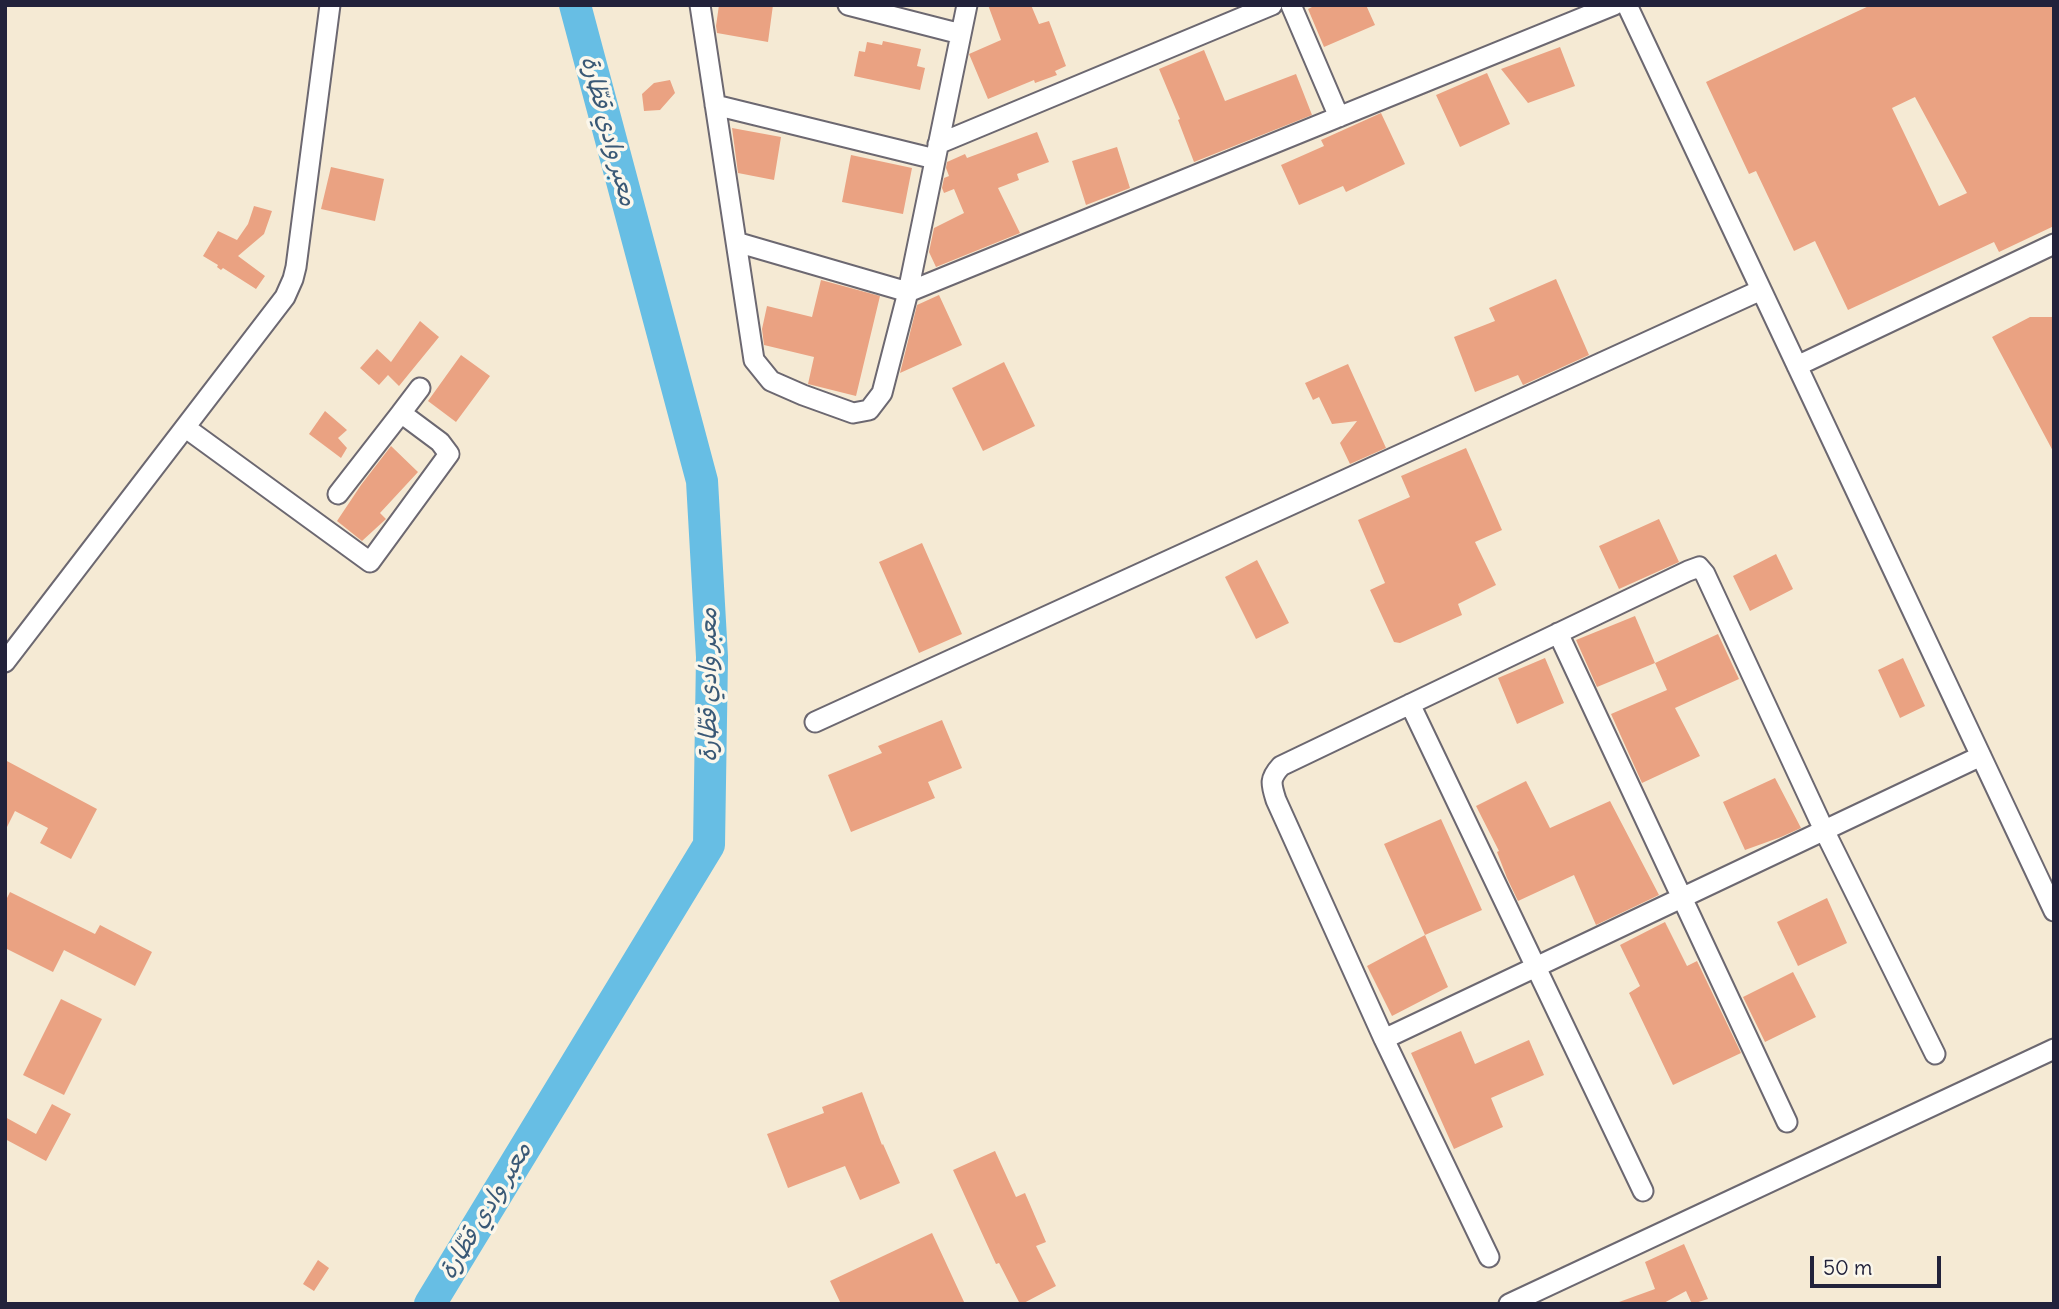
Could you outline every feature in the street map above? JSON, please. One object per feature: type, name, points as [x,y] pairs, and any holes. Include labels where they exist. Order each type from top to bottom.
[{"type":"street","points":[[5,662],[285,297],[293,279],[330,5]]},
{"type":"street","points":[[700,5],[754,360],[771,381],[803,396],[853,413],[869,410],[882,393],[908,292],[967,5]]},
{"type":"street","points":[[848,5],[961,34]]},
{"type":"street","points":[[715,105],[937,151],[1272,5]]},
{"type":"street","points":[[1292,5],[1339,117]]},
{"type":"street","points":[[736,242],[908,292],[1614,5]]},
{"type":"street","points":[[1627,5],[2054,911]]},
{"type":"street","points":[[1797,366],[2054,244]]},
{"type":"street","points":[[816,722],[1761,290]]},
{"type":"street","points":[[338,494],[420,388]]},
{"type":"street","points":[[186,428],[370,562],[449,454],[440,442],[401,413]]},
{"type":"street","points":[[1489,1257],[1384,1039],[1276,800],[1272,785],[1273,774],[1281,766],[1688,571],[1699,568],[1705,574],[1824,830],[1935,1054]]},
{"type":"street","points":[[1558,633],[1787,1122]]},
{"type":"street","points":[[1410,704],[1643,1191]]},
{"type":"street","points":[[1384,1039],[1981,756]]},
{"type":"street","points":[[1509,1304],[2054,1049]]},
{"type":"building","points":[[719,5],[773,5],[768,42],[717,33]]},
{"type":"building","points":[[988,5],[1031,5],[1039,24],[1049,21],[1066,66],[1055,71],[1057,75],[1035,83],[1034,80],[988,99],[969,54],[1001,40]]},
{"type":"building","points":[[1316,5],[1366,5],[1375,25],[1324,47],[1308,9]]},
{"type":"building","points":[[1871,5],[2054,5],[2054,226],[1999,252],[1994,242],[1848,310],[1815,241],[1794,251],[1756,171],[1749,174],[1706,82]],"holes":[[[1915,97],[1967,193],[1939,206],[1892,108]]]},
{"type":"building","points":[[883,41],[921,49],[917,66],[925,68],[920,90],[854,76],[859,51],[865,52],[867,42],[882,45]]},
{"type":"building","points":[[1560,47],[1575,86],[1528,103],[1501,69]]},
{"type":"building","points":[[1204,50],[1225,101],[1296,74],[1312,115],[1194,162],[1159,69]]},
{"type":"building","points":[[1487,73],[1510,124],[1460,147],[1436,95]]},
{"type":"building","points":[[670,80],[675,93],[660,110],[644,111],[642,94],[654,83]]},
{"type":"building","points":[[1381,113],[1405,164],[1346,192],[1343,186],[1299,205],[1281,165],[1324,146],[1321,140]]},
{"type":"building","points":[[732,128],[781,137],[774,180],[738,173]]},
{"type":"building","points":[[1037,132],[1049,162],[1017,174],[1019,180],[998,188],[1020,233],[936,267],[929,252],[934,228],[964,213],[954,189],[944,193],[942,188],[944,178],[949,176],[947,162],[965,154],[967,158]]},
{"type":"building","points":[[1117,147],[1130,188],[1086,205],[1072,161]]},
{"type":"building","points":[[851,155],[912,168],[903,214],[842,202]]},
{"type":"building","points":[[331,167],[384,179],[375,221],[321,209]]},
{"type":"building","points":[[254,206],[272,211],[264,234],[238,256],[265,276],[256,289],[223,268],[221,270],[218,265],[203,256],[218,231],[237,240],[248,224]]},
{"type":"building","points":[[1556,279],[1589,355],[1523,385],[1518,375],[1475,392],[1454,337],[1495,321],[1489,308]]},
{"type":"building","points":[[821,280],[880,296],[856,396],[808,384],[814,357],[764,345],[762,329],[767,306],[812,317]]},
{"type":"building","points":[[939,295],[962,345],[900,373],[917,305]]},
{"type":"building","points":[[2030,317],[2054,317],[2054,453],[1992,337]]},
{"type":"building","points":[[420,321],[439,337],[399,386],[388,375],[379,385],[360,368],[377,349],[391,362]]},
{"type":"building","points":[[461,355],[490,376],[456,422],[428,401]]},
{"type":"building","points":[[1004,362],[1035,426],[983,451],[952,388]]},
{"type":"building","points":[[1348,364],[1386,448],[1350,464],[1340,443],[1357,421],[1332,424],[1319,397],[1313,400],[1305,383]]},
{"type":"building","points":[[325,411],[347,430],[338,438],[347,448],[341,458],[309,434]]},
{"type":"building","points":[[391,446],[418,472],[380,513],[386,519],[362,541],[337,521]]},
{"type":"building","points":[[1466,448],[1502,530],[1475,542],[1496,585],[1458,604],[1462,615],[1400,643],[1394,642],[1370,590],[1385,583],[1358,520],[1410,497],[1401,476]]},
{"type":"building","points":[[1659,519],[1679,562],[1619,589],[1599,546]]},
{"type":"building","points":[[922,543],[962,634],[919,653],[879,562]]},
{"type":"building","points":[[1776,554],[1793,589],[1750,611],[1733,576]]},
{"type":"building","points":[[1257,560],[1289,623],[1256,639],[1225,577]]},
{"type":"building","points":[[1635,616],[1655,663],[1597,687],[1576,640]]},
{"type":"building","points":[[1718,634],[1739,679],[1675,708],[1700,756],[1642,783],[1611,714],[1667,690],[1655,663]]},
{"type":"building","points":[[1545,658],[1564,703],[1517,724],[1498,678]]},
{"type":"building","points":[[1903,658],[1925,706],[1900,718],[1878,670]]},
{"type":"building","points":[[942,720],[962,768],[928,782],[935,798],[851,832],[828,775],[882,753],[878,746]]},
{"type":"building","points":[[5,760],[97,809],[71,859],[40,843],[48,828],[15,811],[5,831]]},
{"type":"building","points":[[1775,778],[1801,828],[1745,850],[1723,802]]},
{"type":"building","points":[[1526,781],[1550,828],[1610,801],[1659,895],[1596,925],[1574,875],[1518,901],[1497,852],[1499,851],[1476,806]]},
{"type":"building","points":[[1441,819],[1482,910],[1425,935],[1384,844]]},
{"type":"building","points":[[10,892],[95,934],[100,925],[152,952],[135,986],[64,950],[53,972],[5,948],[5,902]]},
{"type":"building","points":[[1827,898],[1847,943],[1798,966],[1777,922]]},
{"type":"building","points":[[1665,922],[1687,966],[1697,961],[1741,1053],[1673,1085],[1629,993],[1640,986],[1620,945]]},
{"type":"building","points":[[1425,935],[1448,987],[1392,1016],[1367,966]]},
{"type":"building","points":[[1793,972],[1816,1017],[1765,1042],[1743,997]]},
{"type":"building","points":[[61,999],[102,1019],[64,1095],[23,1075]]},
{"type":"building","points":[[1461,1031],[1475,1064],[1529,1040],[1544,1075],[1491,1098],[1503,1127],[1454,1149],[1411,1053]]},
{"type":"building","points":[[862,1092],[900,1183],[860,1200],[845,1166],[788,1188],[767,1134],[824,1113],[822,1107]]},
{"type":"building","points":[[52,1104],[71,1114],[46,1161],[5,1139],[5,1117],[36,1134]]},
{"type":"building","points":[[995,1151],[1016,1197],[1025,1193],[1046,1242],[1036,1246],[1056,1286],[1022,1304],[999,1263],[996,1264],[953,1170]]},
{"type":"building","points":[[932,1233],[965,1304],[841,1304],[830,1281]]},
{"type":"building","points":[[1684,1244],[1708,1299],[1692,1304],[1686,1291],[1662,1304],[1619,1304],[1655,1289],[1645,1262]]},
{"type":"building","points":[[318,1260],[329,1268],[314,1291],[303,1284]]},
{"type":"waterway","name":"معبر وادي قطّارة","points":[[430,1304],[709,845],[712,657],[702,481],[575,5]]}]
